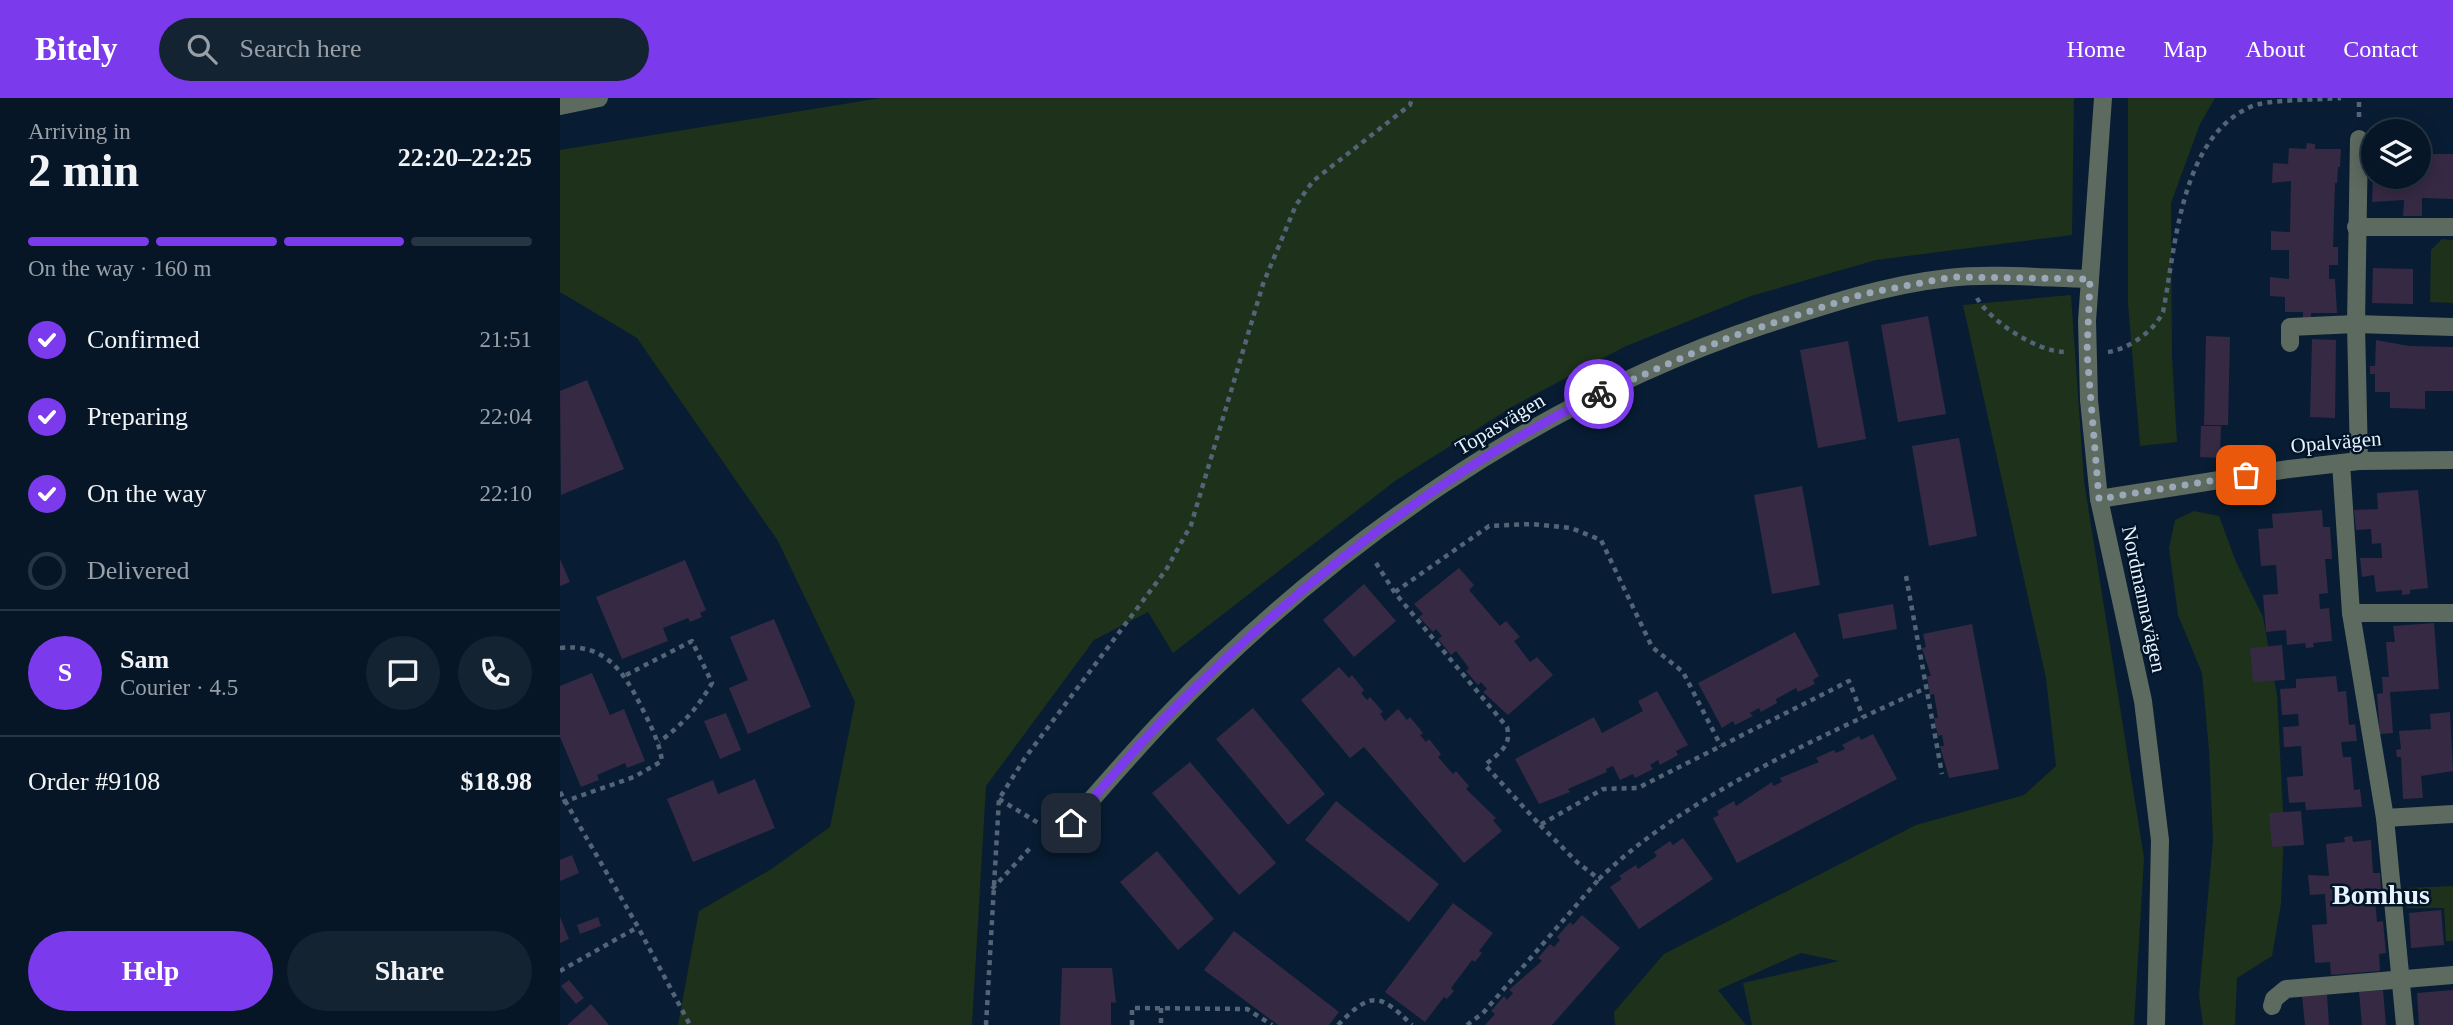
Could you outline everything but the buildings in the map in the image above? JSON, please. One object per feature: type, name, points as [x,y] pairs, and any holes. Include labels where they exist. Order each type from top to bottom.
[{"type":"street","points":[[560,106],[599,98]]},
{"type":"street","name":"Nordmannavägen","points":[[2103,98],[2087,353],[2099,499],[2143,701],[2160,840],[2156,1025]]},
{"type":"street","points":[[2359,139],[2356,227],[2359,461]]},
{"type":"street","points":[[2356,227],[2453,227]]},
{"type":"street","name":"Topasvägen","points":[[1044,840],[1164,719],[1280,609],[1382,528],[1484,459],[1572,407],[1638,375],[1730,337],[1863,294],[1952,277],[2090,279]]},
{"type":"street","points":[[2290,343],[2290,327],[2356,324],[2453,327]]},
{"type":"street","name":"Opalvägen","points":[[2099,499],[2203,481],[2359,461],[2453,460]]},
{"type":"street","points":[[2341,463],[2351,613],[2385,818],[2405,1025]]},
{"type":"street","points":[[2351,613],[2453,612]]},
{"type":"street","points":[[2385,818],[2453,814]]},
{"type":"street","points":[[2272,1006],[2274,999],[2287,989],[2453,975]]},
{"type":"path","points":[[985,1025],[991,890],[999,799],[1025,758],[1166,570],[1191,525],[1263,284],[1296,205],[1313,181],[1410,105],[1412,98]]},
{"type":"path","points":[[1975,278],[1976,296],[1985,312],[2013,332],[2059,352],[2112,352],[2158,323],[2163,312],[2194,168],[2208,141],[2230,120],[2252,106],[2340,98]]},
{"type":"path","points":[[1395,593],[1489,526],[1532,524],[1571,528],[1601,540],[1652,647],[1683,671],[1721,746]]},
{"type":"path","points":[[1376,563],[1395,593],[1507,727],[1509,736],[1506,748],[1485,765],[1540,825],[1578,863],[1599,879]]},
{"type":"path","points":[[1906,576],[1942,774]]},
{"type":"path","points":[[625,675],[692,642],[712,683],[698,707],[682,725],[659,742]]},
{"type":"path","points":[[560,648],[592,649],[608,657],[625,675],[659,742],[662,761],[647,771],[563,802]]},
{"type":"path","points":[[1540,825],[1603,789],[1638,788],[1849,681],[1863,717]]},
{"type":"path","points":[[1467,1025],[1483,1013],[1599,879],[1652,834],[1720,791],[1863,717],[1926,688]]},
{"type":"path","points":[[560,792],[563,802],[638,927],[690,1025]]},
{"type":"path","points":[[991,890],[1044,840],[1044,827],[999,799]]},
{"type":"path","points":[[560,971],[638,927]]},
{"type":"path","points":[[1338,1025],[1363,1004],[1378,999],[1388,1002],[1412,1025]]},
{"type":"path","points":[[1132,1025],[1132,1008],[1247,1009],[1272,1025]]},
{"type":"path","points":[[1161,1008],[1161,1025]]},
{"type":"green space","points":[[881,98],[2074,98],[2072,235],[1876,260],[1751,296],[1624,347],[1515,405],[1395,481],[1173,653],[1148,612],[1094,640],[986,786],[972,1025],[678,1025],[699,911],[773,868],[830,827],[855,702],[778,541],[637,338],[560,292],[560,150]]},
{"type":"green space","points":[[2128,98],[2215,98],[2200,124],[2171,203],[2172,357],[2177,442],[2140,446],[2128,304]]},
{"type":"green space","points":[[2442,239],[2453,240],[2453,303],[2430,302],[2431,250]]},
{"type":"green space","points":[[2071,295],[2084,481],[2144,858],[2134,1025],[1752,1025],[1743,983],[1839,961],[1801,953],[1718,990],[1746,1025],[1615,1025],[1614,1012],[1664,954],[1916,825],[2024,795],[2056,766],[2046,678],[1963,305]]},
{"type":"green space","points":[[2194,511],[2219,516],[2236,562],[2263,617],[2277,695],[2284,829],[2281,904],[2272,956],[2237,978],[2235,1025],[2203,1025],[2199,995],[2213,841],[2209,750],[2202,673],[2178,615],[2169,548],[2175,520]]},
{"type":"green space","points":[[2453,886],[2453,941],[2446,941],[2444,908],[2407,908],[2407,888]]},
{"type":"way so far","points":[[1599,394],[1730,337],[1863,294],[1952,277],[2090,279],[2087,353],[2099,499],[2246,475]]},
{"type":"district","name":"Bomhus","points":[[2381,894]]},
{"type":"route","points":[[1071,823],[1164,719],[1280,609],[1420,500],[1561,413],[1599,394]]}]
